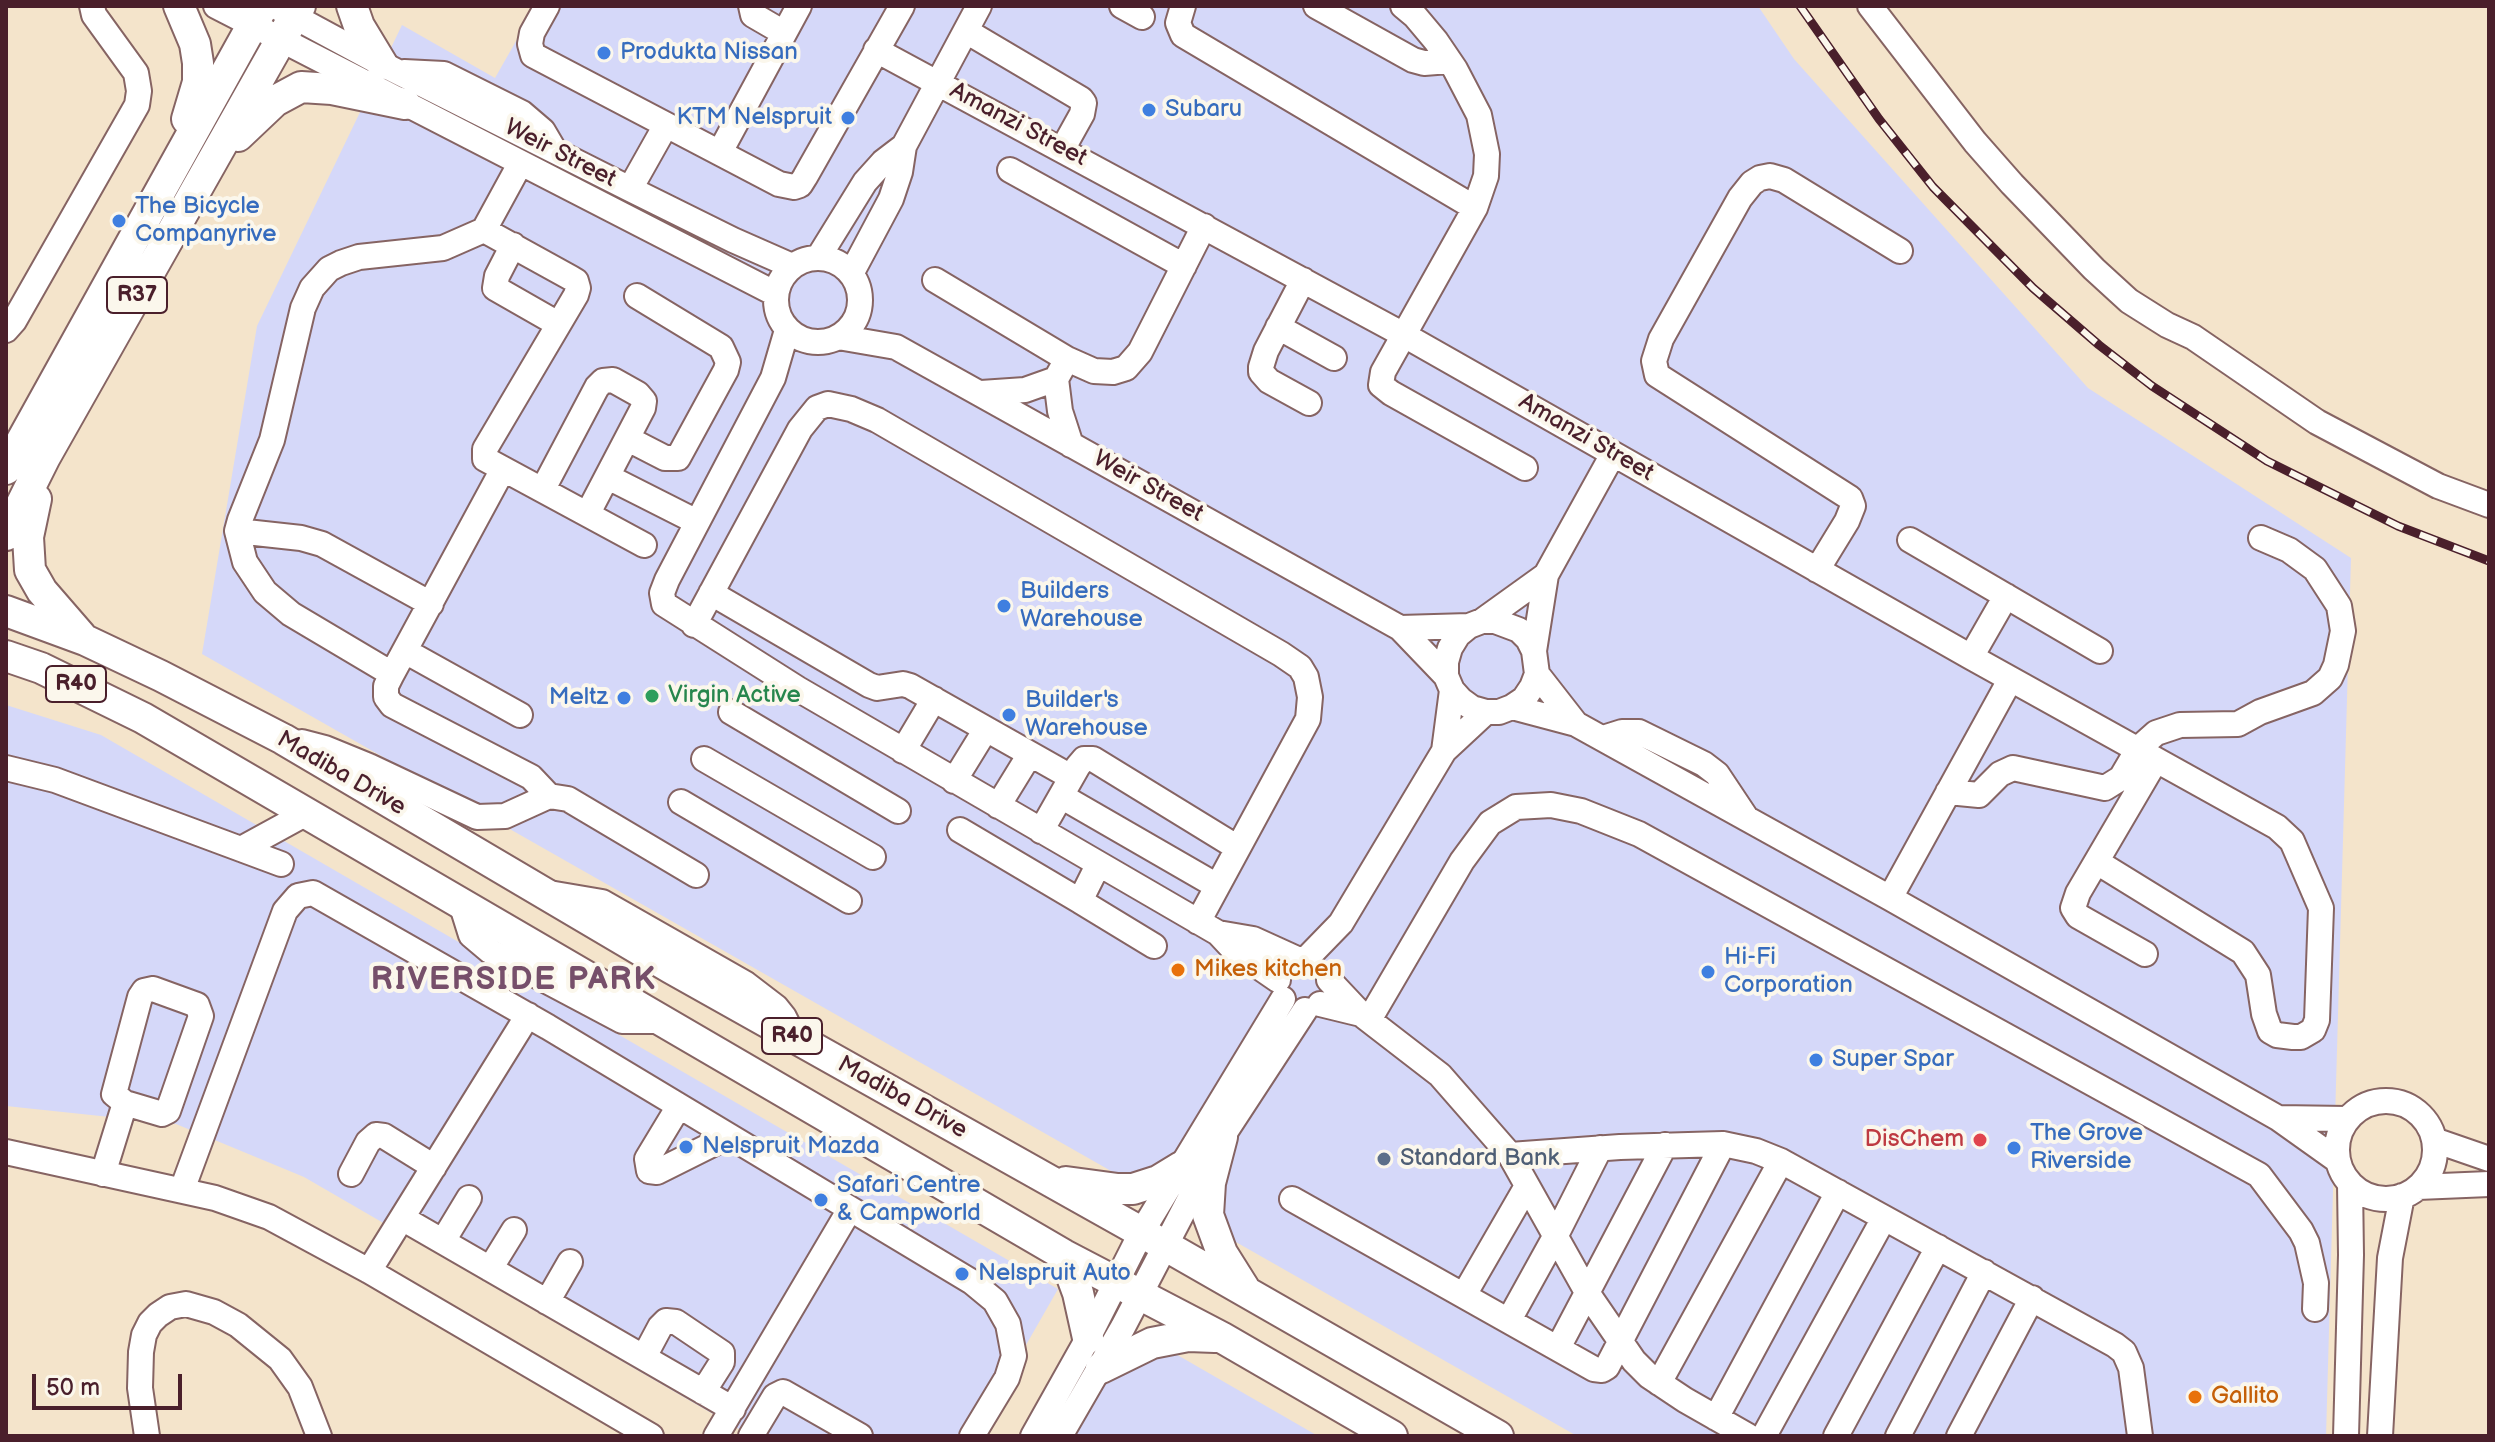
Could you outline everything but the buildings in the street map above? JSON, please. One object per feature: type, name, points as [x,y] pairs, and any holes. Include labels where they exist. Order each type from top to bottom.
[{"type":"main road","points":[[166,182],[198,82],[195,44],[179,6]]},
{"type":"main road","points":[[352,6],[359,26],[390,68]]},
{"type":"main road","name":"R37","points":[[6,469],[166,182],[240,13]]},
{"type":"main road","name":"R37","points":[[6,535],[45,457],[208,172],[287,17]]},
{"type":"main road","points":[[208,172],[259,114],[301,87],[332,89],[405,104]]},
{"type":"main road","points":[[45,457],[28,537],[28,562],[32,576],[42,591],[85,640]]},
{"type":"main road","name":"Madiba Drive","points":[[6,611],[85,640],[283,739],[794,1037],[1498,1436]]},
{"type":"main road","name":"R40","points":[[6,656],[41,668],[103,697],[1064,1255],[1221,1337],[1392,1436]]},
{"type":"main road","points":[[1222,1137],[1210,1183],[1208,1215],[1230,1269],[1247,1292]]},
{"type":"main road","points":[[1048,1179],[1133,1189],[1158,1181],[1181,1167]]},
{"type":"main road","points":[[1064,1255],[1078,1293],[1088,1338]]},
{"type":"main road","points":[[1101,1368],[1152,1343],[1188,1336],[1221,1337]]},
{"type":"street","points":[[6,330],[137,105],[139,91],[136,73],[94,15],[92,6]]},
{"type":"street","points":[[547,6],[532,33],[530,44],[533,55],[779,184],[794,187],[800,185],[902,6]]},
{"type":"street","points":[[751,6],[753,15],[784,33]]},
{"type":"street","points":[[720,152],[799,6]]},
{"type":"street","points":[[851,274],[891,199],[904,146],[979,6]]},
{"type":"street","points":[[1183,6],[1178,23],[1183,35],[1475,208]]},
{"type":"street","points":[[1316,6],[1413,60],[1424,63],[1449,61]]},
{"type":"street","points":[[1403,6],[1415,16],[1449,61],[1479,115],[1485,136],[1486,176],[1475,208],[1381,378],[1384,389],[1525,468]]},
{"type":"street","points":[[1870,6],[1975,142],[2094,269],[2129,301],[2193,337],[2317,422],[2438,486],[2489,505]]},
{"type":"street","points":[[240,13],[287,17]]},
{"type":"street","name":"Weir Street","points":[[287,17],[733,240],[792,266]]},
{"type":"street","name":"Weir Street","points":[[287,17],[317,59],[776,294]]},
{"type":"street","points":[[966,31],[1081,99],[1084,103],[1082,114],[1062,150]]},
{"type":"street","name":"Amanzi Street","points":[[876,50],[1404,335],[2010,680],[2277,827],[2292,841],[2318,898],[2322,918],[2317,1020],[2313,1030],[2301,1037],[2277,1035],[2270,1031],[2258,975],[2243,952],[2097,862]]},
{"type":"street","points":[[630,189],[666,125]]},
{"type":"street","points":[[818,258],[865,182],[883,162],[904,146]]},
{"type":"street","points":[[392,674],[276,603],[245,562],[237,531],[272,440],[305,300],[321,277],[341,263],[359,257],[443,248],[484,230],[520,164]]},
{"type":"street","points":[[1010,170],[1184,266]]},
{"type":"street","points":[[1817,570],[1847,521],[1853,506],[1850,498],[1657,375],[1654,361],[1661,339],[1740,198],[1760,178],[1770,176],[1784,180],[1900,251]]},
{"type":"street","points":[[935,280],[1062,369],[1113,372],[1126,368],[1140,352],[1204,226]]},
{"type":"street","points":[[484,230],[576,281],[577,293],[485,449],[485,459],[644,545]]},
{"type":"street","points":[[513,245],[497,276],[495,288],[558,324]]},
{"type":"street","points":[[773,378],[826,340],[851,326],[860,301],[858,287],[851,274],[837,262],[818,258],[800,261],[781,279],[776,294],[776,310],[787,330],[804,340],[826,340],[896,347]]},
{"type":"street","points":[[1303,280],[1266,351],[1261,372],[1269,381],[1309,403]]},
{"type":"street","points":[[628,439],[665,458],[678,458],[728,362],[721,347],[637,296]]},
{"type":"street","points":[[860,301],[896,347]]},
{"type":"street","points":[[1278,327],[1334,358]]},
{"type":"street","points":[[787,330],[773,378],[662,593],[668,609],[903,751],[1208,927],[1297,998],[1365,1017]]},
{"type":"street","name":"Weir Street","points":[[896,347],[1400,628]]},
{"type":"street","points":[[978,393],[1025,390],[1062,369]]},
{"type":"street","points":[[1062,369],[1060,411],[1071,445]]},
{"type":"street","points":[[543,489],[597,387],[605,380],[613,380],[638,394],[644,401],[643,408],[588,513]]},
{"type":"street","points":[[694,625],[784,456],[809,416],[817,408],[828,404],[877,420],[1281,654],[1300,667],[1309,684],[1308,719],[1217,886],[1208,927]]},
{"type":"street","points":[[1400,628],[1461,700],[1472,708],[1486,712],[1512,707],[1524,699],[1532,687],[1546,575],[1613,454]]},
{"type":"street","points":[[503,469],[385,691],[392,705],[525,774],[549,796]]},
{"type":"street","points":[[608,477],[697,522]]},
{"type":"street","points":[[237,531],[301,538],[322,544],[431,604]]},
{"type":"street","points":[[2145,954],[2074,912],[2074,903],[2097,862],[2156,733],[2180,725],[2238,724],[2260,712],[2313,693],[2330,678],[2336,665],[2343,631],[2339,606],[2332,592],[2315,569],[2289,550],[2261,538]]},
{"type":"street","points":[[1910,540],[2100,651]]},
{"type":"street","points":[[1444,751],[1449,683],[1446,662],[1450,648],[1458,635],[1546,575]]},
{"type":"street","points":[[711,593],[869,685],[884,688],[903,684],[1030,754],[1066,786],[1217,886]]},
{"type":"street","points":[[1971,657],[2006,596]]},
{"type":"street","points":[[1400,628],[1508,623],[1519,630],[1576,724]]},
{"type":"street","points":[[405,651],[520,715]]},
{"type":"street","points":[[1890,898],[2010,680]]},
{"type":"street","points":[[903,751],[934,699]]},
{"type":"street","points":[[1512,707],[1576,724],[1603,738],[2278,1118],[2337,1160]]},
{"type":"street","points":[[731,712],[898,811]]},
{"type":"street","points":[[1060,1436],[1101,1368],[1128,1289],[1154,1239],[1222,1137],[1297,998],[1285,967],[1302,959],[1341,923],[1444,751],[1486,712]]},
{"type":"street","points":[[954,781],[986,729]]},
{"type":"street","points":[[283,739],[325,748],[477,817],[505,816],[549,796],[568,799],[696,875]]},
{"type":"street","points":[[998,806],[1030,754]]},
{"type":"street","points":[[1948,792],[1979,795],[2004,770],[2013,768],[2105,788],[2147,755]]},
{"type":"street","points":[[704,759],[873,857]]},
{"type":"street","points":[[1041,831],[1084,759],[1098,760],[1238,848]]},
{"type":"street","points":[[6,768],[55,780],[281,864]]},
{"type":"street","points":[[681,802],[849,901]]},
{"type":"street","points":[[1365,1017],[1462,861],[1490,823],[1516,807],[1551,805],[1581,811],[1639,834],[2259,1175],[2307,1243],[2316,1283],[2315,1309]]},
{"type":"street","points":[[241,849],[305,814]]},
{"type":"street","points":[[960,830],[1154,946]]},
{"type":"street","points":[[1080,901],[1098,865]]},
{"type":"street","points":[[182,1190],[285,911],[298,896],[306,893],[322,896],[528,1015],[972,1282],[1002,1310],[1013,1341],[1014,1356],[1012,1368],[972,1436]]},
{"type":"street","points":[[1154,1239],[1181,1167],[1297,998],[1328,993],[1328,976],[1341,923]]},
{"type":"street","points":[[1208,927],[1253,939],[1319,963],[1365,1017],[1440,1075],[1510,1155],[1588,1294],[1634,1361],[1659,1383],[1748,1436]]},
{"type":"street","points":[[153,989],[197,1005],[201,1019],[168,1111],[162,1114],[125,1103],[116,1099],[114,1090],[141,994],[153,989]]},
{"type":"street","points":[[369,1271],[528,1015]]},
{"type":"street","points":[[2380,1436],[2390,1258],[2410,1192],[2432,1166],[2434,1140],[2429,1125],[2419,1113],[2405,1104],[2390,1100],[2374,1101],[2359,1108],[2339,1132],[2337,1160],[2350,1184],[2369,1197],[2391,1199],[2410,1192],[2489,1184]]},
{"type":"street","points":[[103,1174],[125,1103]]},
{"type":"street","points":[[679,1106],[647,1159],[649,1171],[657,1172],[729,1136]]},
{"type":"street","points":[[2278,1118],[2347,1119]]},
{"type":"street","points":[[351,1174],[368,1142],[376,1135],[384,1136],[434,1167]]},
{"type":"street","points":[[2434,1140],[2489,1159]]},
{"type":"street","points":[[1510,1155],[1723,1144],[1756,1151],[1781,1161],[2115,1345],[2124,1352],[2134,1377],[2140,1436]]},
{"type":"street","points":[[1292,1199],[1594,1369],[1602,1370],[1620,1342],[1723,1144]]},
{"type":"street","points":[[1558,1348],[1665,1145]]},
{"type":"street","points":[[1509,1320],[1600,1148]]},
{"type":"street","points":[[6,1152],[215,1198],[269,1217],[369,1271],[651,1436]]},
{"type":"street","points":[[1659,1383],[1781,1161]]},
{"type":"street","points":[[2327,1436],[2346,1425],[2350,1184]]},
{"type":"street","points":[[1464,1295],[1527,1186]]},
{"type":"street","points":[[1716,1418],[1838,1192]]},
{"type":"street","points":[[443,1241],[469,1198]]},
{"type":"street","points":[[716,1436],[850,1209]]},
{"type":"street","points":[[402,1218],[733,1409]]},
{"type":"street","points":[[1764,1436],[1884,1218]]},
{"type":"street","points":[[490,1269],[514,1230]]},
{"type":"street","points":[[1836,1436],[1938,1247]]},
{"type":"street","points":[[547,1302],[570,1262]]},
{"type":"street","points":[[1898,1436],[1984,1272]]},
{"type":"street","points":[[1033,1436],[1088,1338],[1128,1289]]},
{"type":"street","points":[[1959,1436],[2032,1298]]},
{"type":"street","points":[[147,1436],[140,1388],[144,1335],[158,1315],[170,1307],[186,1304],[214,1312],[238,1325],[280,1359],[300,1387],[319,1436]]},
{"type":"street","points":[[644,1357],[660,1327],[666,1321],[676,1322],[722,1353],[722,1362],[703,1392]]},
{"type":"street","points":[[759,1433],[775,1396],[783,1392],[860,1436]]},
{"type":"shaded area","points":[[536,6],[1758,6],[1794,59],[2088,388],[2351,558],[2326,1436],[1577,1436],[202,654],[257,326],[402,25],[495,78]]},
{"type":"shaded area","points":[[6,705],[101,735],[1058,1289],[974,1436],[751,1436],[304,1177],[176,1124],[6,1106]]},
{"type":"shaded area","points":[[1134,1330],[1318,1436],[1072,1436]]},
{"type":"railway","points":[[1800,6],[1879,119],[1933,187],[2033,288],[2099,345],[2152,386],[2267,461],[2398,526],[2489,561]]},
{"type":"place","name":"Produkta Nissan","points":[[604,53]]},
{"type":"place","name":"Subaru","points":[[1149,110]]},
{"type":"place","name":"KTM Nelspruit","points":[[848,118]]},
{"type":"place","name":"The Bicycle Companyrive","points":[[119,221]]},
{"type":"place","name":"Builders Warehouse","points":[[1004,606]]},
{"type":"place","name":"Virgin Active","points":[[652,696]]},
{"type":"place","name":"Meltz","points":[[624,698]]},
{"type":"place","name":"Builder's Warehouse","points":[[1009,715]]},
{"type":"place","name":"Mikes kitchen","points":[[1178,970]]},
{"type":"place","name":"Hi-Fi Corporation","points":[[1708,972]]},
{"type":"place","name":"Super Spar","points":[[1816,1060]]},
{"type":"place","name":"DisChem","points":[[1980,1140]]},
{"type":"place","name":"Nelspruit Mazda","points":[[686,1147]]},
{"type":"place","name":"The Grove Riverside","points":[[2014,1148]]},
{"type":"place","name":"Standard Bank","points":[[1384,1159]]},
{"type":"place","name":"Safari Centre & Campworld","points":[[821,1200]]},
{"type":"place","name":"Nelspruit Auto","points":[[962,1274]]},
{"type":"place","name":"Gallito","points":[[2195,1397]]},
{"type":"district","name":"RIVERSIDE PARK","points":[[514,981]]}]
